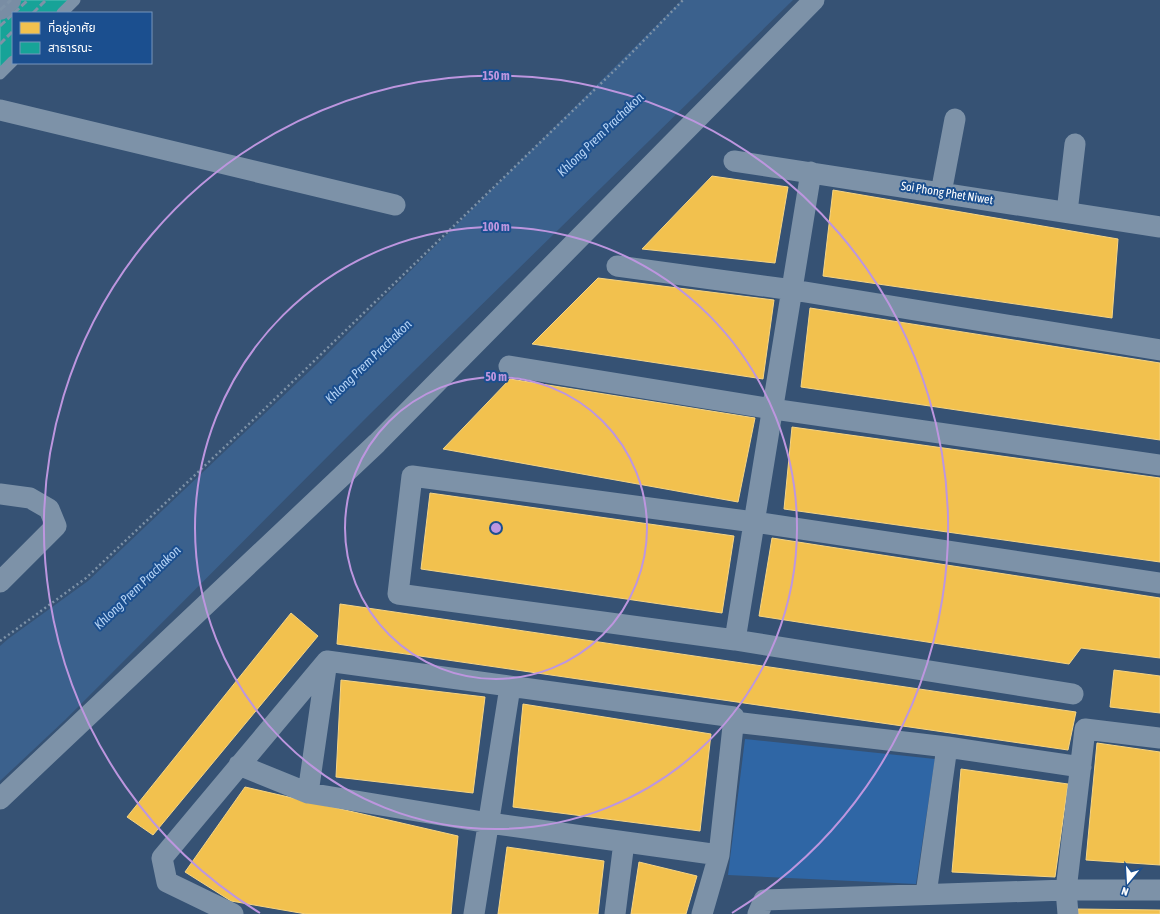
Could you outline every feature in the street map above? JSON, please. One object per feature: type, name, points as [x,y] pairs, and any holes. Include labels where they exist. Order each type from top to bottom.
[{"type":"street","points":[[0,9],[10,0]]},
{"type":"street","points":[[0,799],[377,443],[814,0]]},
{"type":"street","points":[[0,110],[395,205]]},
{"type":"street","points":[[941,192],[955,118]]},
{"type":"street","points":[[1067,212],[1075,144]]},
{"type":"street","name":"Soi Phong Phet Niwet","points":[[734,161],[1160,227]]},
{"type":"street","points":[[735,640],[811,172]]},
{"type":"street","points":[[617,266],[793,290],[1160,350]]},
{"type":"street","points":[[509,366],[773,409],[1160,465]]},
{"type":"street","points":[[1073,694],[735,640],[398,594],[412,476],[754,522],[1160,583]]},
{"type":"street","points":[[0,494],[30,498],[49,509],[56,526],[0,582]]},
{"type":"street","points":[[327,661],[734,717],[719,855],[702,914]]},
{"type":"street","points":[[233,914],[167,882],[162,858],[327,661]]},
{"type":"street","points":[[308,793],[327,661]]},
{"type":"street","points":[[474,914],[510,687]]},
{"type":"street","points":[[734,722],[947,747],[1081,767]]},
{"type":"street","points":[[1068,914],[1066,890],[1085,729],[1160,738]]},
{"type":"street","points":[[926,894],[947,747]]},
{"type":"street","points":[[240,765],[308,793],[489,823],[719,855]]},
{"type":"street","points":[[615,914],[624,842]]},
{"type":"street","points":[[758,914],[764,900],[1066,890],[1160,890]]},
{"type":"lane","points":[[63,12],[75,0]]},
{"type":"lane","points":[[0,74],[12,62]]},
{"type":"path","points":[[0,641],[86,578],[98,567],[250,423],[618,67],[683,0]]},
{"type":"shaded area","points":[[745,739],[935,759],[916,884],[728,875]]},
{"type":"water","name":"Khlong Prem Prachakon","points":[[682,0],[793,0],[371,413],[65,720],[0,781],[0,646],[88,581],[318,363]]},
{"type":"building: ที่อยู่อาศัย","points":[[712,176],[788,187],[775,263],[642,249]]},
{"type":"building: ที่อยู่อาศัย","points":[[833,190],[1118,239],[1112,318],[823,276]]},
{"type":"building: ที่อยู่อาศัย","points":[[598,278],[774,300],[763,379],[532,344]]},
{"type":"building: ที่อยู่อาศัย","points":[[810,308],[1160,363],[1160,440],[801,387]]},
{"type":"building: ที่อยู่อาศัย","points":[[510,379],[755,418],[738,502],[443,449]]},
{"type":"building: ที่อยู่อาศัย","points":[[792,427],[1160,478],[1160,562],[784,509]]},
{"type":"building: ที่อยู่อาศัย","points":[[430,493],[734,536],[722,613],[421,569]]},
{"type":"building: ที่อยู่อาศัย","points":[[772,538],[1160,598],[1160,658],[1081,648],[1069,664],[759,616]]},
{"type":"building: ที่อยู่อาศัย","points":[[340,604],[1076,712],[1068,750],[337,644]]},
{"type":"building: ที่อยู่อาศัย","points":[[291,613],[318,636],[153,835],[127,817]]},
{"type":"building: ที่อยู่อาศัย","points":[[1114,670],[1160,676],[1160,713],[1110,707]]},
{"type":"building: ที่อยู่อาศัย","points":[[341,680],[485,697],[473,793],[336,777]]},
{"type":"building: ที่อยู่อาศัย","points":[[523,704],[711,734],[700,831],[513,807]]},
{"type":"building: ที่อยู่อาศัย","points":[[1097,743],[1160,752],[1160,865],[1086,860]]},
{"type":"building: ที่อยู่อาศัย","points":[[961,769],[1068,784],[1055,877],[952,872]]},
{"type":"building: ที่อยู่อาศัย","points":[[245,787],[458,836],[451,914],[306,914],[231,901],[185,872]]},
{"type":"building: ที่อยู่อาศัย","points":[[507,847],[604,861],[598,914],[498,914]]},
{"type":"building: ที่อยู่อาศัย","points":[[639,862],[697,876],[686,914],[631,914]]},
{"type":"building: ที่อยู่อาศัย","points":[[1078,909],[1160,910],[1160,914],[1078,914]]},
{"type":"building: สาธารณะ","points":[[0,0],[78,0],[66,12],[12,12],[12,64],[0,77]]},
{"type":"railway","points":[[0,10],[11,0]]},
{"type":"railway","points":[[15,12],[28,0]]},
{"type":"railway","points":[[34,12],[46,0]]},
{"type":"railway","points":[[0,26],[12,15]]},
{"type":"railway","points":[[0,44],[12,32]]}]
